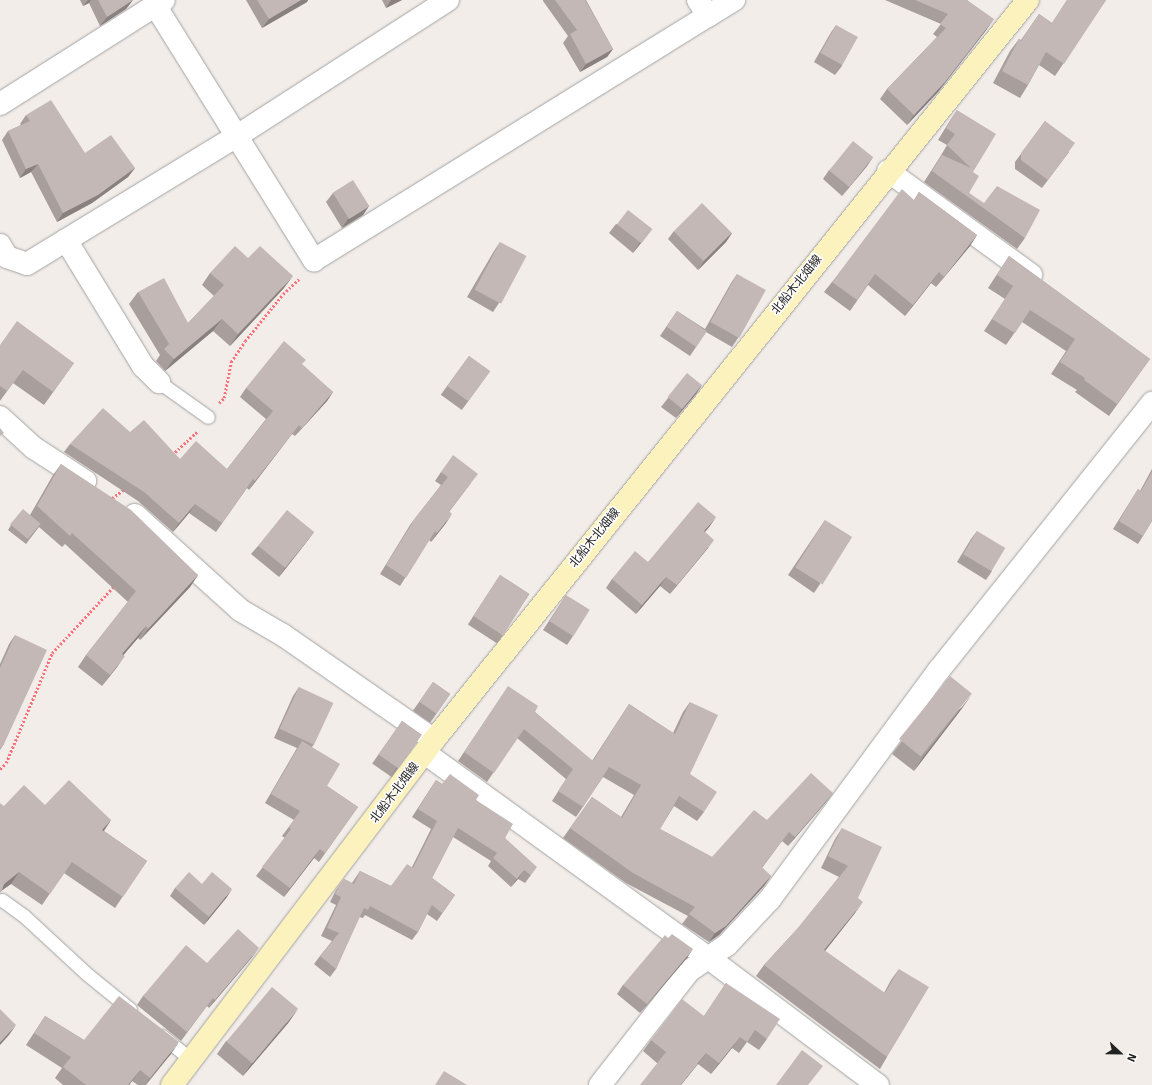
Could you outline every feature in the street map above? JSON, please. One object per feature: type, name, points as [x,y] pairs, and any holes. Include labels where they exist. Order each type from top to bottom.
[{"type":"main road","name":"北船木北畑線","points":[[172,1085],[430,747],[888,171],[1028,0]]},
{"type":"street","points":[[0,245],[7,257],[27,264],[237,136],[448,0]]},
{"type":"street","points":[[0,104],[160,3],[237,136],[314,260],[703,8],[734,0]]},
{"type":"street","points":[[888,171],[1049,288]]},
{"type":"street","points":[[66,240],[144,366],[159,382]]},
{"type":"street","points":[[600,1085],[689,971],[710,959],[727,945],[770,899],[939,670],[1152,403]]},
{"type":"street","points":[[0,417],[34,448],[131,511],[240,610],[283,635],[878,1085]]},
{"type":"lane","points":[[159,382],[208,417]]},
{"type":"lane","points":[[2,900],[23,915],[88,975],[192,1060]]},
{"type":"path","points":[[170,456],[192,439],[224,398],[231,362],[245,341],[283,294],[310,269],[314,260]]},
{"type":"path","points":[[109,496],[130,486]]},
{"type":"path","points":[[0,769],[6,763],[52,653],[116,584]]},
{"type":"building","points":[[98,0],[133,0],[107,17]]},
{"type":"building","points":[[257,0],[301,0],[269,19]]},
{"type":"building","points":[[555,0],[585,0],[613,49],[586,64],[570,34],[577,30]]},
{"type":"building","points":[[915,0],[967,0],[994,19],[945,82],[914,115],[887,89],[946,28],[940,24],[948,14]]},
{"type":"building","points":[[1067,0],[1106,0],[1064,64],[1046,52],[1028,85],[1002,71],[1019,39],[1021,41],[1039,14],[1052,23]]},
{"type":"building","points":[[836,25],[858,37],[842,65],[820,53]]},
{"type":"building","points":[[51,100],[85,153],[111,135],[135,168],[98,195],[63,213],[38,164],[26,169],[8,131],[30,121],[26,115]]},
{"type":"building","points":[[957,110],[996,134],[973,172],[979,176],[969,193],[984,203],[997,186],[1040,210],[1025,238],[932,171],[942,155],[971,168],[947,145],[955,134],[946,128]]},
{"type":"building","points":[[1045,121],[1075,143],[1048,180],[1021,160],[1021,153]]},
{"type":"building","points":[[853,141],[873,157],[849,187],[829,171]]},
{"type":"building","points":[[353,180],[369,206],[349,219],[333,193]]},
{"type":"building","points":[[902,189],[914,200],[919,192],[977,235],[944,277],[939,272],[913,305],[875,274],[857,300],[832,282]]},
{"type":"building","points":[[702,203],[732,233],[703,261],[674,231]]},
{"type":"building","points":[[628,210],[652,229],[641,243],[617,224]]},
{"type":"building","points":[[500,242],[526,256],[501,304],[475,290]]},
{"type":"building","points":[[235,246],[248,258],[260,246],[293,276],[238,334],[222,319],[174,359],[164,349],[169,344],[138,292],[164,278],[188,323],[224,285],[210,273]]},
{"type":"building","points":[[1009,256],[1150,359],[1117,404],[1084,380],[1085,378],[1060,362],[1075,339],[1030,310],[1015,333],[992,319],[1013,286],[997,275]]},
{"type":"building","points":[[737,274],[766,290],[739,338],[710,322]]},
{"type":"building","points":[[677,311],[707,331],[696,347],[666,327]]},
{"type":"building","points":[[17,321],[74,363],[53,392],[23,370],[7,391],[0,386],[0,345]]},
{"type":"building","points":[[284,341],[306,360],[302,364],[333,392],[302,428],[299,425],[255,481],[253,479],[222,523],[195,504],[179,523],[144,492],[70,444],[103,408],[130,432],[144,420],[180,459],[196,441],[227,469],[273,411],[246,388]]},
{"type":"building","points":[[469,356],[490,371],[468,401],[447,386]]},
{"type":"building","points":[[687,373],[702,385],[682,409],[667,397]]},
{"type":"building","points":[[0,428],[4,433],[0,436]]},
{"type":"building","points":[[453,455],[478,474],[449,511],[452,514],[437,533],[435,531],[406,578],[386,565],[416,517],[448,477],[441,472]]},
{"type":"building","points":[[61,464],[131,510],[198,575],[148,629],[146,626],[122,654],[125,656],[110,675],[86,655],[136,591],[72,533],[70,536],[37,506]]},
{"type":"building","points":[[1152,472],[1152,521],[1143,536],[1119,521],[1138,489],[1141,491]]},
{"type":"building","points":[[698,502],[716,517],[704,531],[714,540],[677,585],[666,577],[642,605],[612,579],[635,551],[648,562]]},
{"type":"building","points":[[23,509],[41,524],[28,539],[10,524]]},
{"type":"building","points":[[287,510],[314,532],[285,568],[258,546]]},
{"type":"building","points":[[825,520],[852,537],[822,584],[795,567]]},
{"type":"building","points":[[977,531],[1005,548],[991,571],[963,554]]},
{"type":"building","points":[[500,575],[529,594],[503,635],[473,616]]},
{"type":"building","points":[[566,595],[590,610],[573,636],[550,621]]},
{"type":"building","points":[[15,635],[47,650],[4,744],[0,749],[0,668]]},
{"type":"building","points":[[950,676],[972,694],[921,757],[899,739]]},
{"type":"building","points":[[433,682],[450,694],[436,714],[419,702]]},
{"type":"building","points":[[508,686],[538,706],[535,712],[593,761],[629,704],[675,734],[690,702],[718,715],[690,774],[717,792],[704,812],[679,796],[660,829],[712,857],[754,810],[767,820],[811,773],[833,793],[795,837],[789,832],[762,867],[771,876],[726,926],[715,933],[689,914],[695,907],[633,873],[570,828],[592,797],[622,818],[641,785],[609,767],[583,807],[558,791],[573,769],[524,729],[494,773],[464,752]]},
{"type":"building","points":[[299,687],[333,703],[314,745],[280,729]]},
{"type":"building","points":[[402,721],[422,735],[398,768],[378,755]]},
{"type":"building","points":[[302,741],[340,764],[327,786],[358,807],[325,853],[320,849],[290,888],[262,867],[291,829],[289,827],[300,811],[271,794]]},
{"type":"building","points":[[450,774],[479,795],[476,800],[513,824],[505,838],[537,867],[531,875],[524,870],[517,879],[493,858],[497,853],[458,828],[432,878],[455,895],[442,913],[432,905],[418,932],[370,906],[368,910],[364,908],[336,969],[320,956],[339,933],[327,928],[341,897],[335,894],[341,882],[344,879],[354,884],[360,871],[391,886],[407,864],[413,868],[437,821],[418,809],[436,780],[442,784]]},
{"type":"building","points":[[69,780],[111,820],[102,830],[147,861],[123,897],[72,862],[50,894],[19,872],[4,884],[0,892],[0,803],[4,806],[24,785],[45,805]]},
{"type":"building","points":[[842,828],[882,847],[858,898],[863,902],[824,950],[885,993],[899,969],[929,987],[887,1057],[764,965],[798,928],[848,866],[828,856]]},
{"type":"building","points":[[189,872],[202,884],[212,872],[232,889],[209,917],[175,888]]},
{"type":"building","points":[[238,929],[259,948],[215,1000],[213,998],[187,1032],[143,996],[186,945],[207,963]]},
{"type":"building","points":[[672,934],[693,949],[647,1004],[623,985],[665,935],[668,938]]},
{"type":"building","points":[[726,983],[780,1019],[767,1039],[755,1030],[747,1042],[740,1037],[719,1063],[706,1053],[680,1085],[640,1085],[666,1052],[651,1040],[682,999],[704,1016]]},
{"type":"building","points":[[272,987],[298,1009],[252,1063],[226,1041]]},
{"type":"building","points":[[119,996],[179,1042],[150,1078],[140,1070],[128,1085],[86,1085],[63,1067],[71,1057],[34,1033],[45,1016],[84,1040]]},
{"type":"building","points":[[0,1009],[16,1025],[0,1042]]},
{"type":"building","points":[[802,1050],[823,1066],[808,1085],[776,1085]]},
{"type":"building","points":[[444,1071],[467,1085],[435,1085]]}]
